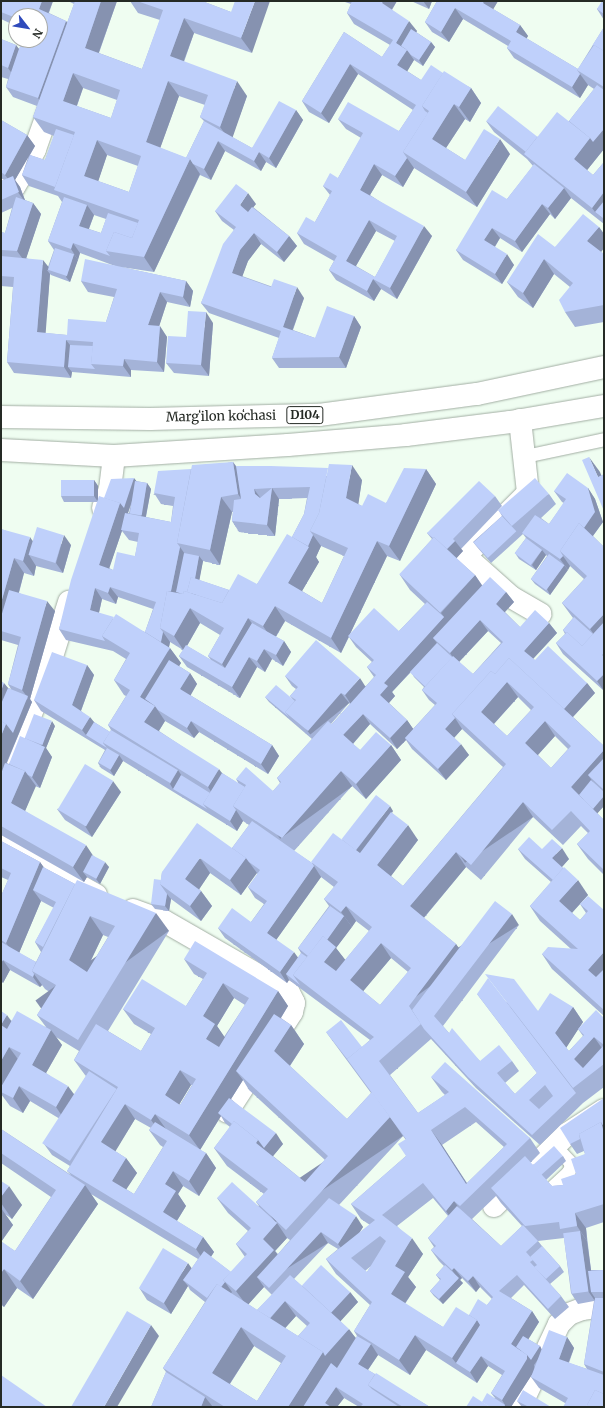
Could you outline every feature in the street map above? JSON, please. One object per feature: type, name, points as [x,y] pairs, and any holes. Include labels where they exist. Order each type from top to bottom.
[{"type":"street","points":[[1,190],[14,187],[23,172],[35,149],[58,83]]},
{"type":"street","name":"Margʻilon koʻchasi","points":[[1,416],[150,419],[319,415],[477,394],[604,367]]},
{"type":"street","name":"D104","points":[[1,450],[114,456],[335,441],[406,435],[520,420],[604,406]]},
{"type":"street","points":[[520,420],[529,490],[527,497],[465,556],[511,597],[540,614]]},
{"type":"street","points":[[96,524],[110,489],[114,456]]},
{"type":"street","points":[[1,788],[45,679],[75,581]]},
{"type":"street","points":[[1,842],[80,888],[164,921],[289,993],[294,1003],[292,1012],[228,1112]]},
{"type":"street","points":[[494,1206],[567,1134],[604,1110]]},
{"type":"street","points":[[520,1407],[559,1324],[568,1314],[582,1309],[604,1306]]},
{"type":"lane","points":[[525,456],[604,439]]},
{"type":"lane","points":[[553,1186],[568,1172],[571,1166],[569,1161],[555,1146]]},
{"type":"building","points":[[1,1],[42,1],[39,8],[8,8],[8,15],[1,12]]},
{"type":"building","points":[[75,1],[101,1],[85,48],[142,69],[163,10],[137,1],[202,1],[231,12],[235,1],[255,1],[241,38],[184,18],[170,56],[237,81],[220,127],[200,117],[208,95],[168,81],[146,142],[190,159],[144,257],[106,251],[114,232],[132,238],[139,220],[54,190],[75,132],[33,117]],"holes":[[[73,73],[120,90],[111,118],[63,101]],[[97,140],[141,156],[129,192],[84,176]]]},
{"type":"building","points":[[352,1],[383,1],[382,3],[409,21],[396,43],[407,50],[397,65],[421,80],[431,65],[443,73],[422,106],[428,113],[403,152],[407,158],[395,176],[374,164],[360,190],[424,226],[390,288],[373,279],[367,291],[329,270],[337,256],[297,233],[306,217],[315,222],[332,191],[323,186],[330,173],[338,178],[363,133],[338,119],[348,102],[399,131],[416,105],[350,64],[321,113],[302,101],[344,32],[382,57],[393,40],[347,13]],"holes":[[[369,220],[397,236],[375,277],[346,261]]]},
{"type":"building","points":[[437,1],[484,1],[483,3],[520,25],[516,32],[578,69],[577,70],[580,74],[572,87],[507,48],[511,41],[455,8],[441,32],[425,22]]},
{"type":"building","points":[[602,1],[604,1],[604,14],[597,9]]},
{"type":"building","points":[[48,13],[66,21],[38,98],[6,87],[19,48],[48,48]]},
{"type":"building","points":[[604,27],[604,51],[594,45],[592,46]]},
{"type":"building","points":[[411,29],[431,42],[419,60],[401,46]]},
{"type":"building","points":[[1,39],[8,42],[8,48],[15,48],[8,68],[1,65]]},
{"type":"building","points":[[594,45],[604,51],[604,87],[577,70]]},
{"type":"building","points":[[444,71],[471,88],[459,107],[454,104],[432,139],[465,160],[484,129],[500,139],[466,192],[403,152],[429,111],[422,106]]},
{"type":"building","points":[[597,85],[604,90],[604,129],[593,142],[569,121]]},
{"type":"building","points":[[279,101],[296,110],[269,158],[259,152],[254,161],[218,141],[204,169],[193,164],[190,159],[186,158],[204,121],[252,148]]},
{"type":"building","points":[[498,106],[537,137],[526,152],[486,121]]},
{"type":"building","points":[[557,112],[590,138],[574,159],[593,175],[604,162],[604,192],[592,208],[524,154]]},
{"type":"building","points":[[1,120],[27,135],[5,175],[1,172]]},
{"type":"building","points":[[56,129],[74,135],[55,187],[22,175],[30,155],[45,160]]},
{"type":"building","points":[[534,164],[564,188],[548,208],[542,204],[515,241],[492,228],[484,240],[507,254],[495,274],[456,250],[492,190],[507,199]]},
{"type":"building","points":[[13,176],[19,192],[1,200],[1,181]]},
{"type":"building","points":[[236,184],[248,193],[240,205],[248,212],[252,207],[289,236],[277,252],[254,233],[240,250],[232,273],[271,287],[274,279],[297,287],[283,327],[315,338],[327,306],[354,316],[339,357],[272,358],[281,331],[201,303],[223,244],[236,227],[215,211]]},
{"type":"building","points":[[16,197],[33,203],[17,251],[1,250],[1,232],[5,233]]},
{"type":"building","points":[[64,197],[87,205],[79,226],[101,233],[108,213],[138,223],[132,238],[114,232],[106,251],[110,256],[73,243],[71,249],[48,241]]},
{"type":"building","points":[[604,201],[604,219],[595,212]]},
{"type":"building","points":[[583,214],[599,227],[587,241],[604,254],[604,305],[565,312],[559,300],[573,283],[544,259],[523,293],[507,282],[538,234],[555,247]]},
{"type":"building","points":[[55,248],[74,254],[67,276],[48,270]]},
{"type":"building","points":[[1,256],[43,260],[37,332],[67,335],[68,319],[106,322],[117,289],[81,281],[85,259],[186,281],[183,297],[160,292],[148,325],[160,326],[157,362],[124,359],[123,366],[91,364],[93,342],[66,340],[64,367],[7,362],[14,277],[1,276]]},
{"type":"building","points":[[188,311],[206,312],[201,365],[166,363],[168,336],[186,337]]},
{"type":"building","points":[[70,345],[93,346],[91,364],[95,369],[68,367]]},
{"type":"building","points":[[589,457],[598,477],[604,474],[604,511],[582,460]]},
{"type":"building","points":[[233,462],[238,494],[221,497],[210,550],[177,543],[192,465]]},
{"type":"building","points":[[329,464],[352,465],[346,498],[362,506],[368,494],[386,503],[404,468],[426,469],[389,546],[377,541],[331,638],[275,606],[263,626],[248,618],[222,664],[208,656],[224,628],[190,608],[174,636],[160,628],[167,591],[183,594],[184,591],[222,603],[238,574],[257,584],[287,534],[309,547],[288,583],[322,603],[348,548],[310,531],[319,513]]},
{"type":"building","points":[[236,466],[328,468],[319,513],[310,531],[313,535],[308,546],[292,537],[304,514],[310,487],[272,488],[267,525],[232,521],[234,500],[241,499]],"holes":[[[272,488],[260,498],[255,494],[254,489]]]},
{"type":"building","points":[[191,469],[177,543],[180,547],[171,591],[167,591],[160,628],[163,632],[161,642],[145,632],[156,602],[110,587],[108,593],[95,588],[90,610],[114,617],[102,636],[105,641],[59,629],[71,580],[99,496],[120,503],[99,565],[113,570],[117,552],[135,556],[139,533],[121,530],[125,513],[171,522],[175,497],[154,493],[158,471]]},
{"type":"building","points":[[567,473],[588,488],[595,512],[584,528],[579,523],[560,551],[563,556],[560,559],[522,533],[535,515],[549,524],[566,499],[554,491]]},
{"type":"building","points":[[134,478],[124,508],[120,503],[104,498],[111,479]]},
{"type":"building","points":[[535,478],[549,494],[512,526],[498,510]]},
{"type":"building","points":[[61,480],[94,480],[94,496],[61,496]]},
{"type":"building","points":[[135,481],[147,483],[142,515],[130,514]]},
{"type":"building","points":[[479,481],[495,496],[453,539],[455,541],[447,549],[434,537],[433,538],[427,533]]},
{"type":"building","points":[[502,516],[516,531],[488,558],[473,543]]},
{"type":"building","points":[[579,523],[604,547],[604,614],[590,629],[562,603],[587,576],[560,551]]},
{"type":"building","points":[[37,527],[64,535],[55,563],[29,555]]},
{"type":"building","points":[[1,529],[30,537],[23,561],[14,558],[1,603]]},
{"type":"building","points":[[434,537],[475,575],[440,612],[399,574]]},
{"type":"building","points":[[526,538],[542,550],[531,565],[515,553]]},
{"type":"building","points":[[184,553],[199,556],[195,579],[191,577],[187,592],[184,591],[183,594],[176,592]]},
{"type":"building","points":[[549,554],[564,565],[546,590],[531,579]]},
{"type":"building","points":[[191,577],[229,590],[222,603],[187,592]]},
{"type":"building","points":[[490,577],[506,592],[496,604],[520,627],[535,610],[549,623],[524,651],[535,660],[548,646],[587,683],[564,709],[509,658],[495,674],[491,671],[452,714],[455,718],[445,729],[461,744],[438,769],[405,738],[437,703],[422,690],[453,656],[473,674],[503,642],[480,620],[450,653],[433,638]]},
{"type":"building","points":[[9,590],[47,601],[22,690],[8,684],[21,637],[1,631],[1,617]]},
{"type":"building","points":[[427,602],[444,617],[384,683],[388,686],[380,695],[407,720],[390,738],[363,714],[343,735],[331,725],[376,675],[367,667],[374,660],[348,636],[374,608],[399,631]]},
{"type":"building","points":[[116,614],[170,648],[140,697],[155,706],[144,722],[219,769],[208,787],[108,725],[130,690],[114,680],[130,653],[102,636]]},
{"type":"building","points":[[574,617],[593,634],[582,646],[563,630]]},
{"type":"building","points":[[604,622],[604,653],[602,655],[604,657],[604,674],[597,681],[556,643],[567,632],[582,646]]},
{"type":"building","points":[[252,623],[284,641],[276,655],[264,649],[257,661],[249,657],[232,687],[179,656],[186,645],[225,668]]},
{"type":"building","points":[[316,640],[360,678],[345,695],[341,693],[308,731],[285,712],[296,700],[290,696],[298,687],[285,676]]},
{"type":"building","points":[[437,643],[452,657],[425,687],[410,672]]},
{"type":"building","points":[[52,652],[87,665],[72,705],[90,717],[82,730],[34,700]]},
{"type":"building","points":[[509,658],[604,746],[604,750],[571,787],[604,820],[604,870],[577,844],[590,831],[571,811],[552,830],[523,802],[471,865],[456,852],[410,906],[456,944],[409,1006],[421,1024],[379,1061],[418,1113],[449,1092],[431,1077],[445,1062],[530,1138],[460,1206],[454,1201],[446,1211],[423,1183],[382,1215],[412,1238],[395,1266],[405,1272],[391,1294],[443,1327],[456,1307],[477,1320],[452,1358],[415,1335],[399,1360],[354,1331],[372,1302],[326,1259],[375,1220],[351,1204],[406,1156],[398,1144],[406,1139],[347,1059],[374,1037],[293,975],[323,936],[336,947],[324,962],[336,971],[372,927],[346,906],[341,912],[324,899],[338,882],[311,862],[333,833],[360,853],[391,812],[408,825],[377,865],[403,886],[506,764],[452,714],[491,671],[495,674]],"holes":[[[507,682],[534,707],[507,736],[481,712]],[[545,721],[571,746],[551,768],[525,743]],[[381,943],[411,968],[380,1005],[350,980]],[[465,1107],[507,1144],[466,1184],[431,1130]],[[380,1236],[386,1241],[367,1272],[351,1258]]]},
{"type":"building","points":[[169,660],[190,673],[180,689],[272,745],[261,764],[191,721],[187,728],[158,710],[145,699]]},
{"type":"building","points":[[1,681],[4,683],[1,691]]},
{"type":"building","points":[[276,685],[295,701],[285,712],[289,717],[265,697]]},
{"type":"building","points":[[8,688],[28,696],[13,733],[6,724],[1,721],[1,704]]},
{"type":"building","points":[[34,714],[52,721],[42,745],[25,738]]},
{"type":"building","points":[[1,721],[6,724],[1,736]]},
{"type":"building","points":[[328,721],[360,750],[376,732],[391,745],[356,784],[341,771],[282,838],[233,806],[246,785],[236,779],[246,767],[273,791],[281,782],[277,778]]},
{"type":"building","points":[[94,722],[110,732],[103,743],[107,748],[86,735]]},
{"type":"building","points":[[111,730],[178,770],[170,783],[103,743]]},
{"type":"building","points":[[20,736],[45,747],[32,777],[25,771],[9,764]]},
{"type":"building","points":[[107,748],[119,755],[111,770],[98,763]]},
{"type":"building","points":[[604,758],[604,788],[603,789],[588,775]]},
{"type":"building","points":[[5,763],[25,771],[11,803],[86,845],[73,867],[1,826],[1,774]]},
{"type":"building","points":[[85,764],[113,781],[86,826],[58,809]]},
{"type":"building","points":[[222,773],[245,787],[233,806],[236,810],[230,821],[203,804]]},
{"type":"building","points":[[181,775],[210,793],[203,804],[207,809],[173,789]]},
{"type":"building","points":[[591,780],[604,792],[604,796],[593,809],[579,795]]},
{"type":"building","points":[[376,795],[390,806],[356,850],[342,839]]},
{"type":"building","points":[[252,821],[312,863],[314,866],[267,933],[294,952],[280,972],[218,928],[232,908],[251,922],[267,901],[248,887],[260,870],[232,848]]},
{"type":"building","points":[[197,823],[246,858],[230,880],[200,858],[185,879],[201,891],[190,906],[160,884],[162,872]]},
{"type":"building","points":[[529,837],[542,849],[552,839],[562,848],[552,858],[563,868],[553,880],[518,849]]},
{"type":"building","points":[[1,841],[40,862],[6,943],[1,940],[1,896],[11,873],[1,868]]},
{"type":"building","points":[[92,855],[105,862],[96,879],[83,872]]},
{"type":"building","points":[[43,867],[75,884],[43,947],[35,942],[56,902],[33,890]]},
{"type":"building","points":[[564,867],[578,880],[559,901],[580,920],[588,911],[580,904],[588,896],[604,910],[604,952],[588,970],[596,977],[604,969],[604,1010],[542,954],[548,947],[578,949],[530,906]]},
{"type":"building","points":[[154,879],[161,880],[160,884],[167,894],[165,906],[151,904]]},
{"type":"building","points":[[77,880],[156,913],[78,1040],[37,1015],[56,985],[32,971]],"holes":[[[90,916],[115,926],[87,972],[69,960]]]},
{"type":"building","points":[[495,901],[512,914],[434,1016],[449,1033],[452,1028],[480,1061],[499,1045],[512,1061],[497,1073],[515,1094],[537,1073],[477,994],[488,978],[576,1093],[532,1135],[468,1077],[424,1029],[412,1010]],"holes":[[[545,1085],[553,1096],[539,1109],[529,1100]]]},
{"type":"building","points":[[330,906],[344,916],[327,940],[323,936],[308,956],[298,948]]},
{"type":"building","points":[[195,941],[278,991],[189,1135],[155,1114],[151,1120],[125,1104],[101,1142],[126,1158],[112,1181],[134,1194],[167,1141],[149,1130],[155,1122],[206,1153],[189,1181],[173,1171],[165,1184],[176,1191],[163,1212],[203,1237],[196,1249],[67,1171],[118,1087],[74,1060],[96,1024],[141,1051],[155,1028],[123,1009],[142,979],[186,1006],[207,973],[184,959]],"holes":[[[223,983],[249,998],[219,1047],[206,1039],[215,1024],[203,1016]],[[180,1070],[196,1079],[180,1105],[165,1095]]]},
{"type":"building","points":[[1,942],[36,962],[32,971],[34,974],[33,977],[3,960],[1,963]]},
{"type":"building","points":[[301,953],[307,957],[293,975],[300,985],[286,974]]},
{"type":"building","points":[[485,974],[514,979],[538,1011],[550,993],[573,1007],[555,1033],[569,1051],[584,1035],[578,1029],[596,1010],[604,1018],[604,1045],[604,1064],[573,1088]],"holes":[[[594,1037],[604,1045],[583,1068],[574,1059]]]},
{"type":"building","points":[[1,1011],[7,1015],[1,1025]]},
{"type":"building","points":[[17,1011],[51,1030],[32,1065],[68,1086],[56,1107],[19,1086],[13,1098],[1,1092],[1,1087],[21,1053],[9,1047],[1,1061],[1,1025],[7,1029]]},
{"type":"building","points":[[274,1014],[291,1025],[274,1051],[347,1119],[372,1092],[390,1117],[286,1230],[256,1202],[268,1189],[214,1148],[234,1121],[258,1140],[256,1143],[305,1182],[328,1156],[236,1071]]},
{"type":"building","points":[[341,1020],[362,1047],[347,1059],[326,1032]]},
{"type":"building","points":[[89,1071],[117,1089],[70,1161],[42,1143]]},
{"type":"building","points":[[229,1098],[276,1133],[264,1148],[258,1140],[234,1121],[232,1124],[218,1113]]},
{"type":"building","points":[[604,1098],[604,1127],[601,1122],[579,1134],[580,1139],[570,1144],[560,1128]]},
{"type":"building","points":[[601,1122],[604,1133],[604,1204],[575,1213],[577,1226],[560,1229],[559,1222],[525,1226],[491,1188],[525,1156],[552,1186],[563,1185],[561,1179],[576,1174],[571,1159],[585,1154],[579,1134]]},
{"type":"building","points":[[1,1129],[85,1185],[20,1281],[4,1269],[1,1273],[1,1241],[15,1251],[56,1190],[1,1153]]},
{"type":"building","points":[[554,1146],[563,1156],[541,1175],[532,1165]]},
{"type":"building","points":[[1,1181],[9,1186],[1,1197]]},
{"type":"building","points":[[232,1182],[277,1223],[263,1239],[274,1250],[236,1291],[223,1280],[247,1254],[236,1244],[251,1228],[217,1198]]},
{"type":"building","points":[[329,1198],[356,1216],[338,1244],[321,1232],[269,1288],[257,1277]]},
{"type":"building","points":[[457,1206],[501,1246],[523,1225],[538,1241],[526,1252],[533,1260],[530,1262],[561,1296],[548,1309],[517,1275],[499,1291],[532,1311],[511,1344],[527,1355],[527,1359],[502,1400],[491,1393],[505,1371],[481,1356],[470,1372],[456,1363],[480,1325],[477,1320],[469,1315],[478,1299],[487,1305],[493,1297],[473,1276],[468,1281],[454,1268],[452,1270],[431,1250],[436,1246],[428,1238]]},
{"type":"building","points":[[580,1231],[588,1291],[572,1294],[563,1233]]},
{"type":"building","points":[[542,1246],[560,1266],[546,1279],[534,1267],[537,1265],[530,1257]]},
{"type":"building","points":[[163,1248],[188,1263],[164,1303],[139,1288]]},
{"type":"building","points":[[204,1251],[231,1272],[223,1280],[225,1282],[221,1287],[217,1284],[207,1298],[183,1280]]},
{"type":"building","points":[[321,1265],[350,1292],[331,1313],[302,1285]]},
{"type":"building","points":[[445,1265],[459,1278],[439,1299],[430,1291],[441,1279],[436,1275]]},
{"type":"building","points":[[604,1270],[604,1292],[591,1292],[588,1271]]},
{"type":"building","points":[[290,1275],[349,1329],[325,1356],[323,1352],[298,1336],[310,1323],[285,1301],[270,1318],[257,1310]]},
{"type":"building","points":[[217,1284],[323,1352],[288,1407],[225,1407],[163,1368]],"holes":[[[241,1327],[286,1356],[257,1401],[212,1373]]]},
{"type":"building","points":[[595,1298],[604,1298],[604,1372],[584,1364]]},
{"type":"building","points":[[127,1311],[151,1325],[104,1407],[71,1407]]},
{"type":"building","points":[[549,1330],[567,1337],[559,1359],[604,1375],[604,1394],[595,1390],[586,1407],[563,1407],[568,1398],[531,1377]]},
{"type":"building","points":[[357,1336],[371,1344],[358,1364],[375,1374],[368,1385],[399,1407],[360,1407],[363,1404],[336,1387],[325,1403],[331,1407],[303,1407],[331,1363],[337,1368]]},
{"type":"building","points":[[523,1336],[540,1346],[531,1360],[516,1347]]},
{"type":"building","points":[[166,1372],[205,1397],[201,1407],[151,1407]]},
{"type":"building","points":[[376,1373],[430,1407],[403,1407],[368,1385]]},
{"type":"building","points":[[1,1375],[47,1407],[4,1407],[1,1405]]},
{"type":"building","points":[[523,1390],[551,1407],[529,1407],[517,1401]]},
{"type":"building","points":[[595,1390],[604,1394],[604,1407],[586,1407]]},
{"type":"building","points":[[487,1393],[505,1405],[504,1407],[490,1407],[482,1402]]},
{"type":"building","points":[[473,1396],[490,1407],[466,1407]]}]
